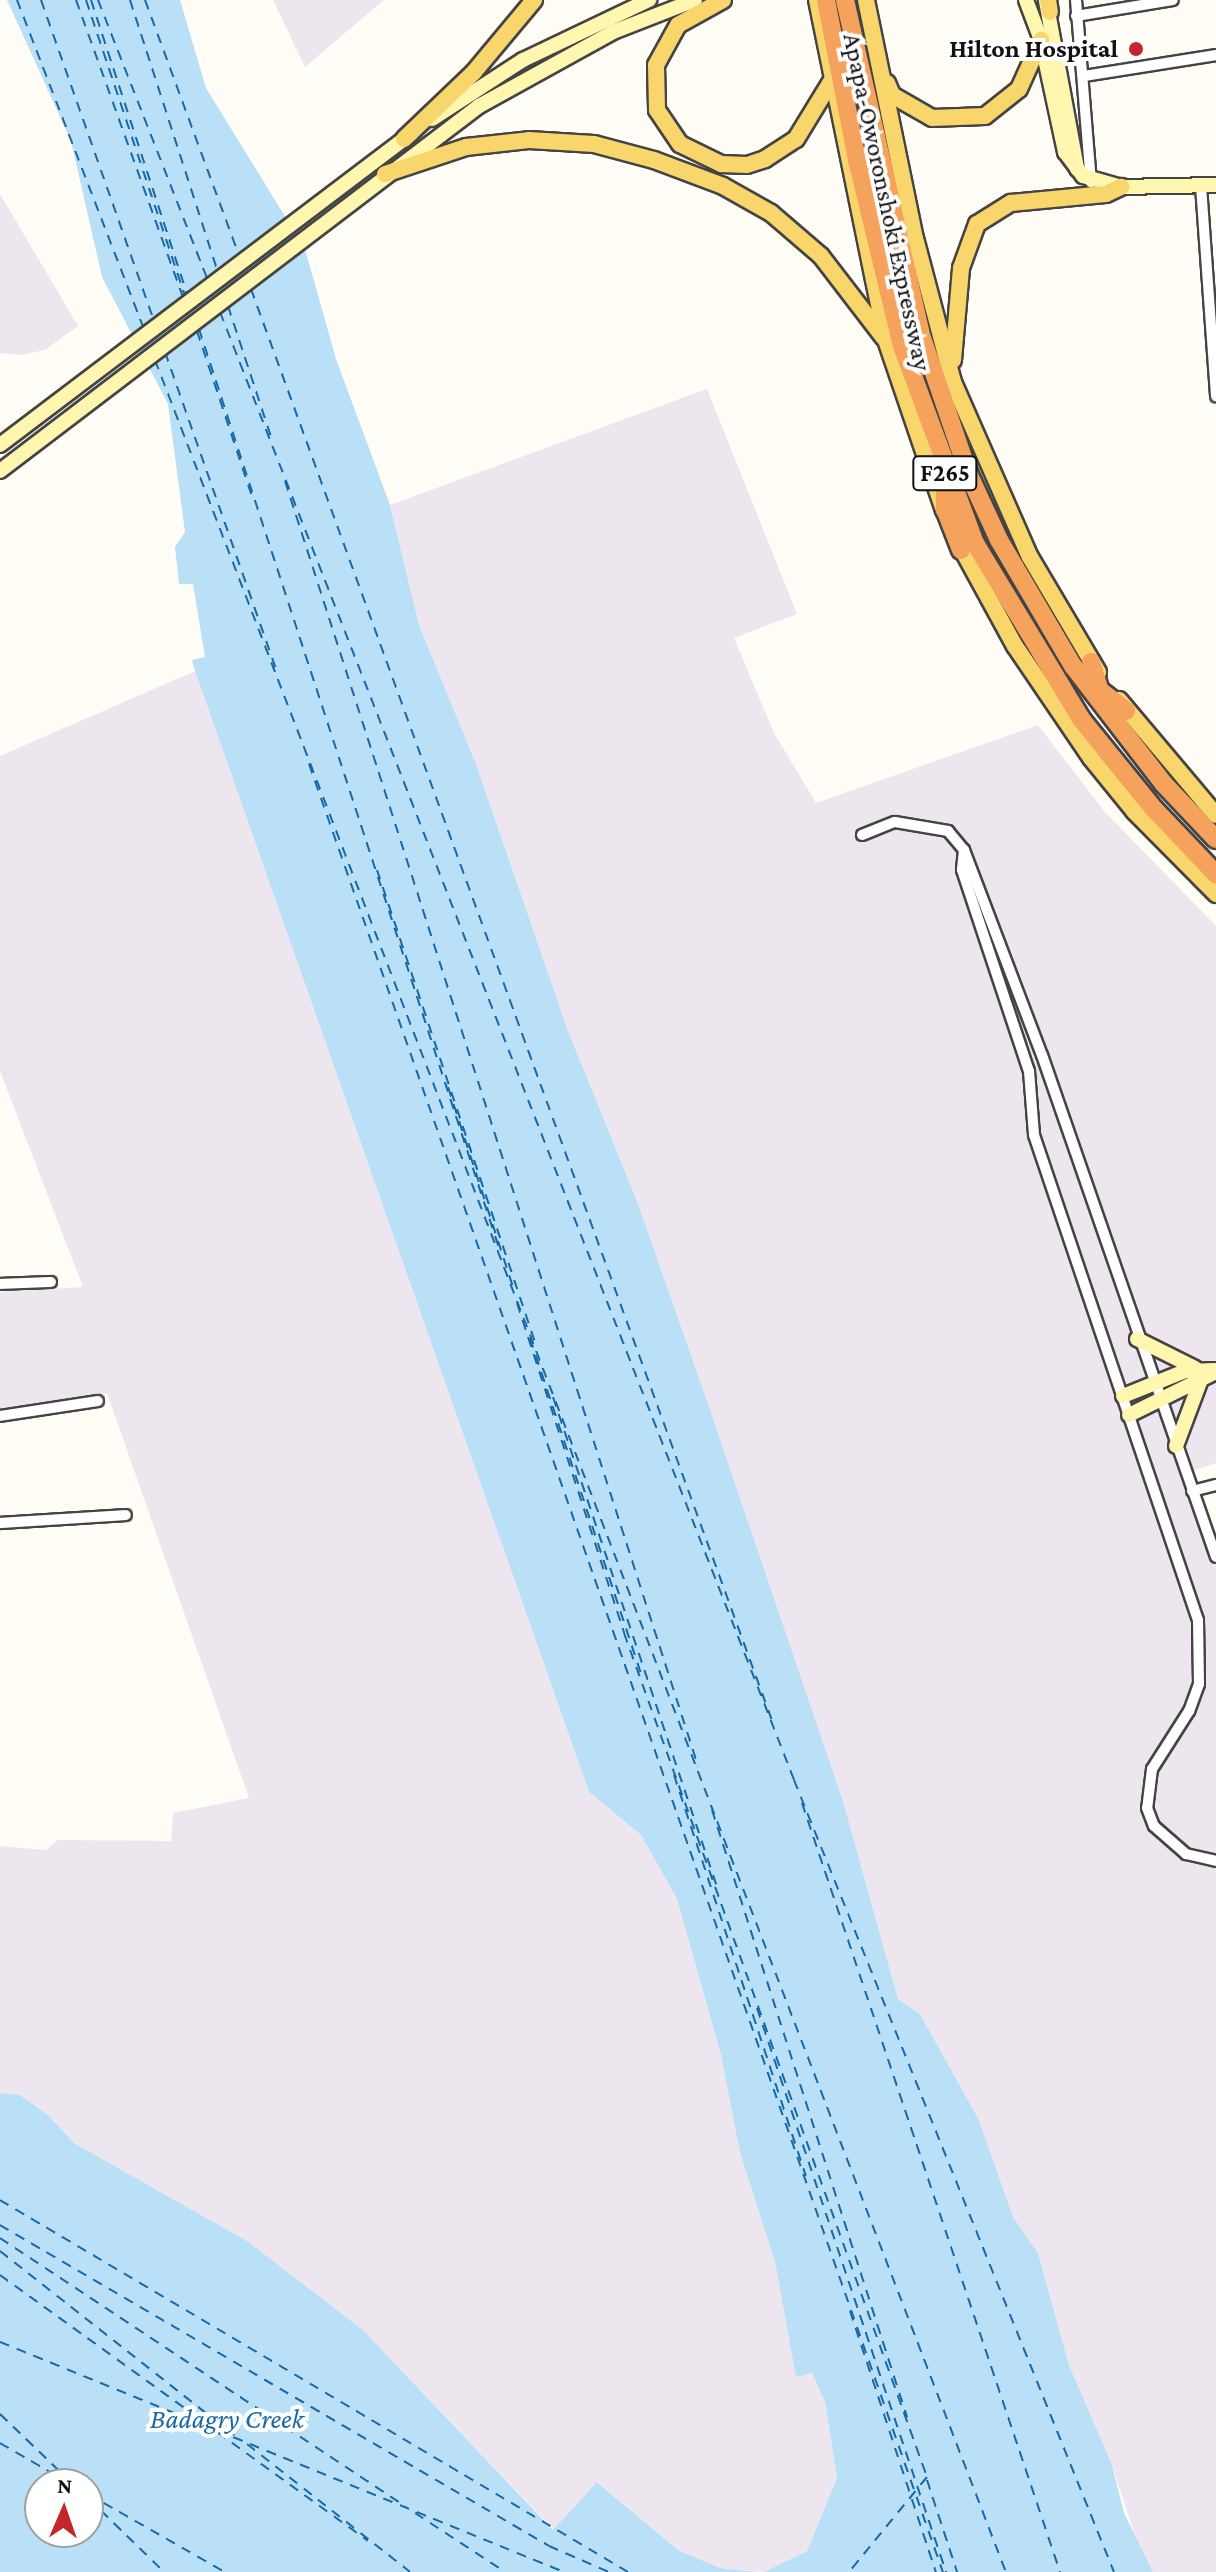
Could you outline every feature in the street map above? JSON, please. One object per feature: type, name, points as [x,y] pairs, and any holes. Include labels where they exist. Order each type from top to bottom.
[{"type":"highway","name":"Apapa-Oworonshoki Expressway","points":[[826,0],[885,281],[940,481],[968,547],[1081,719],[1154,809],[1216,874]]},
{"type":"highway","name":"Apapa-Oworonshoki Expressway","points":[[845,0],[902,257],[942,405],[999,540],[1082,664],[1216,839]]},
{"type":"highway","points":[[940,481],[945,509],[968,547]]},
{"type":"highway","points":[[1082,664],[1118,713]]},
{"type":"main road","points":[[404,139],[474,72],[534,0]]},
{"type":"main road","points":[[0,445],[404,139],[523,60],[649,0]]},
{"type":"main road","points":[[0,471],[379,178],[526,77],[613,32],[695,0]]},
{"type":"main road","points":[[723,0],[678,25],[656,65],[657,110],[680,144],[721,164],[747,165],[765,159],[796,139],[832,80]]},
{"type":"main road","name":"Apapa-Oworonshoki Expressway","points":[[817,0],[886,340],[940,481]]},
{"type":"main road","name":"Apapa-Oworonshoki Expressway","points":[[866,0],[915,238],[953,382],[1030,557],[1082,664]]},
{"type":"main road","points":[[1026,0],[1041,40],[1065,152],[1077,170],[1091,182],[1121,187],[1208,185]]},
{"type":"main road","points":[[1048,4],[1077,170]]},
{"type":"main road","points":[[882,71],[892,95],[907,107],[932,118],[967,120],[985,116],[1019,89],[1041,40]]},
{"type":"main road","points":[[379,178],[466,147],[529,140],[594,144],[654,160],[744,197],[799,235],[840,277],[886,340]]},
{"type":"main road","points":[[953,382],[961,268],[977,224],[1011,203],[1106,194],[1121,187]]},
{"type":"main road","name":"Apapa-Oworonshoki Expressway","points":[[968,547],[1015,646],[1091,758],[1134,811],[1216,894]]},
{"type":"main road","name":"Apapa-Oworonshoki Expressway","points":[[1118,713],[1216,815]]},
{"type":"main road","points":[[1137,1339],[1200,1375]]},
{"type":"main road","points":[[1123,1396],[1154,1384],[1216,1371]]},
{"type":"main road","points":[[1129,1415],[1161,1401],[1200,1375]]},
{"type":"main road","points":[[1176,1446],[1200,1375]]},
{"type":"street","points":[[1076,0],[1091,182]]},
{"type":"street","points":[[1076,16],[1173,0]]},
{"type":"street","points":[[1084,76],[1216,55]]},
{"type":"street","points":[[1208,185],[1216,396]]},
{"type":"street","points":[[862,835],[895,822],[948,831],[964,850],[1042,1055],[1137,1339],[1216,1557]]},
{"type":"street","points":[[964,850],[962,870],[1029,1071],[1034,1135],[1123,1396],[1202,1644],[1199,1684],[1189,1711],[1152,1769],[1147,1808],[1154,1826],[1186,1854],[1216,1861]]},
{"type":"street","points":[[0,1284],[51,1282]]},
{"type":"street","points":[[0,1416],[98,1401]]},
{"type":"street","points":[[1192,1491],[1216,1485]]},
{"type":"street","points":[[0,1523],[126,1515]]},
{"type":"shaded area","points":[[273,0],[384,0],[305,67]]},
{"type":"shaded area","points":[[0,194],[78,326],[45,350],[21,355],[0,353]]},
{"type":"shaded area","points":[[707,389],[797,614],[734,638],[774,733],[816,803],[1038,725],[1104,811],[1216,926],[1216,1463],[1181,1475],[1216,1556],[1216,2572],[1153,2572],[1139,2548],[1112,2465],[1069,2365],[1038,2253],[1013,2217],[979,2120],[920,2014],[898,1999],[843,1801],[706,1398],[637,1201],[568,1031],[476,764],[419,625],[390,505]]},
{"type":"shaded area","points":[[195,671],[589,1792],[641,1835],[677,1899],[721,2055],[741,2152],[775,2262],[796,2376],[812,2373],[825,2402],[837,2478],[807,2551],[764,2572],[720,2568],[678,2550],[598,2482],[554,2530],[363,2330],[247,2241],[74,2143],[48,2115],[20,2095],[0,2093],[0,1846],[46,1850],[58,1840],[171,1841],[173,1813],[249,1798],[107,1393],[13,1418],[0,1417],[0,1292],[83,1287],[0,1071],[0,756]]},
{"type":"water","points":[[7,0],[180,0],[206,88],[305,249],[336,359],[390,505],[419,625],[476,764],[568,1031],[637,1201],[706,1398],[843,1801],[898,1999],[920,2014],[979,2120],[1013,2217],[1038,2253],[1069,2365],[1112,2465],[1124,2513],[1153,2572],[764,2572],[807,2551],[837,2478],[825,2402],[812,2373],[796,2377],[775,2262],[740,2152],[721,2055],[677,1899],[641,1835],[589,1792],[195,671],[192,660],[205,657],[193,584],[179,584],[175,547],[185,532],[168,404],[102,277],[71,141]]},
{"type":"water","name":"Badagry Creek","points":[[0,2093],[20,2095],[48,2115],[74,2143],[247,2241],[363,2330],[553,2530],[597,2482],[678,2550],[720,2568],[758,2572],[0,2572]]},
{"type":"ferry route","points":[[17,0],[143,327]]},
{"type":"ferry route","points":[[41,0],[154,320]]},
{"type":"ferry route","points":[[76,0],[184,300]]},
{"type":"ferry route","points":[[86,0],[186,299]]},
{"type":"ferry route","points":[[91,0],[188,297]]},
{"type":"ferry route","points":[[98,0],[208,280]]},
{"type":"ferry route","points":[[130,0],[218,273]]},
{"type":"ferry route","points":[[145,0],[239,256]]},
{"type":"ferry route","points":[[251,289],[774,1726]]},
{"type":"ferry route","points":[[228,306],[271,437]]},
{"type":"ferry route","points":[[220,312],[794,1780],[1114,2572]]},
{"type":"ferry route","points":[[199,329],[500,1251]]},
{"type":"ferry route","points":[[197,331],[252,496]]},
{"type":"ferry route","points":[[165,352],[278,675]]},
{"type":"ferry route","points":[[155,360],[1006,2572]]},
{"type":"ferry route","points":[[285,481],[698,1766]]},
{"type":"ferry route","points":[[309,764],[943,2572]]},
{"type":"ferry route","points":[[377,870],[535,1342]]},
{"type":"ferry route","points":[[448,1087],[513,1287]]},
{"type":"ferry route","points":[[517,1303],[624,1633],[927,2477],[849,2572]]},
{"type":"ferry route","points":[[530,1338],[641,1674]]},
{"type":"ferry route","points":[[553,1397],[716,1884]]},
{"type":"ferry route","points":[[674,1775],[806,2176]]},
{"type":"ferry route","points":[[802,1803],[1060,2572]]},
{"type":"ferry route","points":[[712,1810],[907,2417]]},
{"type":"ferry route","points":[[757,2008],[946,2572]]},
{"type":"ferry route","points":[[0,2200],[628,2572]]},
{"type":"ferry route","points":[[0,2225],[549,2546],[609,2572]]},
{"type":"ferry route","points":[[0,2238],[406,2507]]},
{"type":"ferry route","points":[[0,2251],[238,2438]]},
{"type":"ferry route","points":[[0,2275],[209,2426]]},
{"type":"ferry route","points":[[850,2311],[936,2572]]},
{"type":"ferry route","points":[[0,2342],[564,2572]]},
{"type":"ferry route","points":[[0,2414],[56,2468]]},
{"type":"ferry route","points":[[217,2432],[368,2541]]},
{"type":"ferry route","points":[[0,2443],[43,2468]]},
{"type":"ferry route","points":[[247,2444],[410,2572]]},
{"type":"ferry route","points":[[927,2480],[957,2572]]},
{"type":"ferry route","points":[[104,2503],[225,2572]]},
{"type":"ferry route","points":[[415,2513],[505,2572]]},
{"type":"ferry route","points":[[104,2514],[164,2572]]},
{"type":"place","name":"Hilton Hospital","points":[[1136,49]]}]
